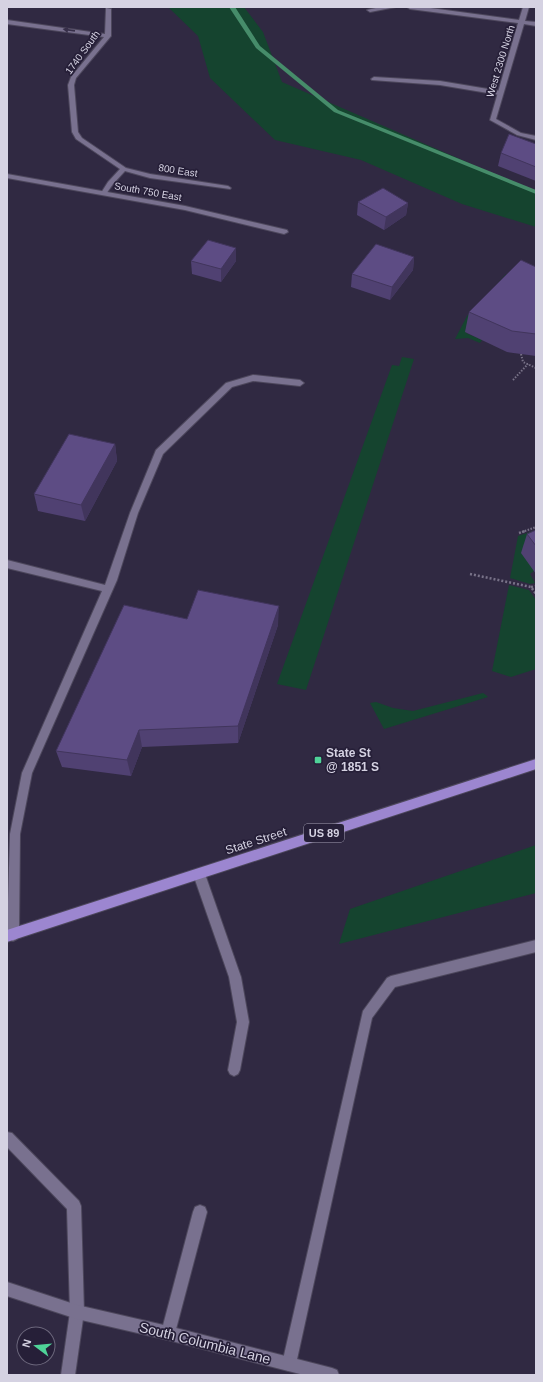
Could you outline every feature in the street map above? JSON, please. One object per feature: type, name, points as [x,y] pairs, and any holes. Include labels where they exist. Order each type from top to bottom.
[{"type":"main road","name":"State Street","points":[[10,936],[536,764]]},
{"type":"street","points":[[370,10],[393,7]]},
{"type":"street","points":[[410,7],[536,24]]},
{"type":"street","name":"West 2300 North","points":[[526,7],[493,120],[519,134],[536,138]]},
{"type":"street","name":"1740 South","points":[[108,9],[108,36],[73,78],[71,85],[75,132],[79,139],[124,169]]},
{"type":"street","points":[[7,22],[108,36]]},
{"type":"street","points":[[374,79],[440,83],[500,93]]},
{"type":"street","points":[[104,193],[110,183],[124,169]]},
{"type":"street","name":"800 East","points":[[124,169],[150,176],[228,188]]},
{"type":"street","name":"South 750 East","points":[[7,176],[185,208],[284,232]]},
{"type":"street","points":[[10,936],[15,834],[27,773],[112,580],[134,513],[159,452],[229,385],[253,378],[300,384]]},
{"type":"street","points":[[7,564],[107,589]]},
{"type":"street","points":[[199,874],[235,977],[243,1022],[234,1070]]},
{"type":"street","points":[[290,1364],[303,1297],[367,1014],[391,982],[536,946]]},
{"type":"street","points":[[7,1138],[74,1206],[77,1312],[68,1375]]},
{"type":"street","points":[[168,1333],[200,1212]]},
{"type":"street","name":"South Columbia Lane","points":[[7,1289],[77,1312],[168,1333],[332,1375]]},
{"type":"path","points":[[521,354],[523,362],[536,368]]},
{"type":"path","points":[[513,380],[528,364]]},
{"type":"path","points":[[519,533],[536,527]]},
{"type":"path","points":[[470,574],[531,587],[536,586]]},
{"type":"path","points":[[531,587],[536,594]]},
{"type":"green space","points":[[168,7],[244,7],[263,32],[282,82],[536,192],[536,227],[462,204],[361,160],[275,140],[210,78],[198,36]]},
{"type":"green space","points":[[506,274],[536,284],[466,333],[482,340],[480,343],[468,338],[455,339],[467,316]]},
{"type":"green space","points":[[402,357],[414,359],[306,690],[277,684],[392,365],[399,366]]},
{"type":"green space","points":[[536,530],[534,571],[530,574],[535,583],[530,584],[510,578],[518,536]]},
{"type":"green space","points":[[509,585],[529,590],[536,600],[536,669],[511,677],[492,671]]},
{"type":"green space","points":[[483,693],[488,697],[384,729],[370,703],[376,702],[393,708],[413,711]]},
{"type":"green space","points":[[536,845],[536,893],[339,944],[350,909]]},
{"type":"building","points":[[509,134],[536,144],[536,167],[501,153]]},
{"type":"building","points":[[383,188],[408,203],[386,217],[358,202]]},
{"type":"building","points":[[208,240],[236,248],[221,269],[191,261]]},
{"type":"building","points":[[376,244],[414,257],[392,287],[352,274]]},
{"type":"building","points":[[521,260],[536,267],[536,334],[512,331],[469,312]]},
{"type":"building","points":[[69,434],[115,444],[81,505],[34,494]]},
{"type":"building","points":[[536,530],[536,546],[527,534]]},
{"type":"building","points":[[198,590],[279,606],[238,726],[139,730],[127,760],[56,751],[124,605],[187,619]]},
{"type":"waterway","points":[[232,7],[258,47],[336,111],[536,192]]},
{"type":"place","name":"State St @ 1851 S","points":[[318,760]]}]
